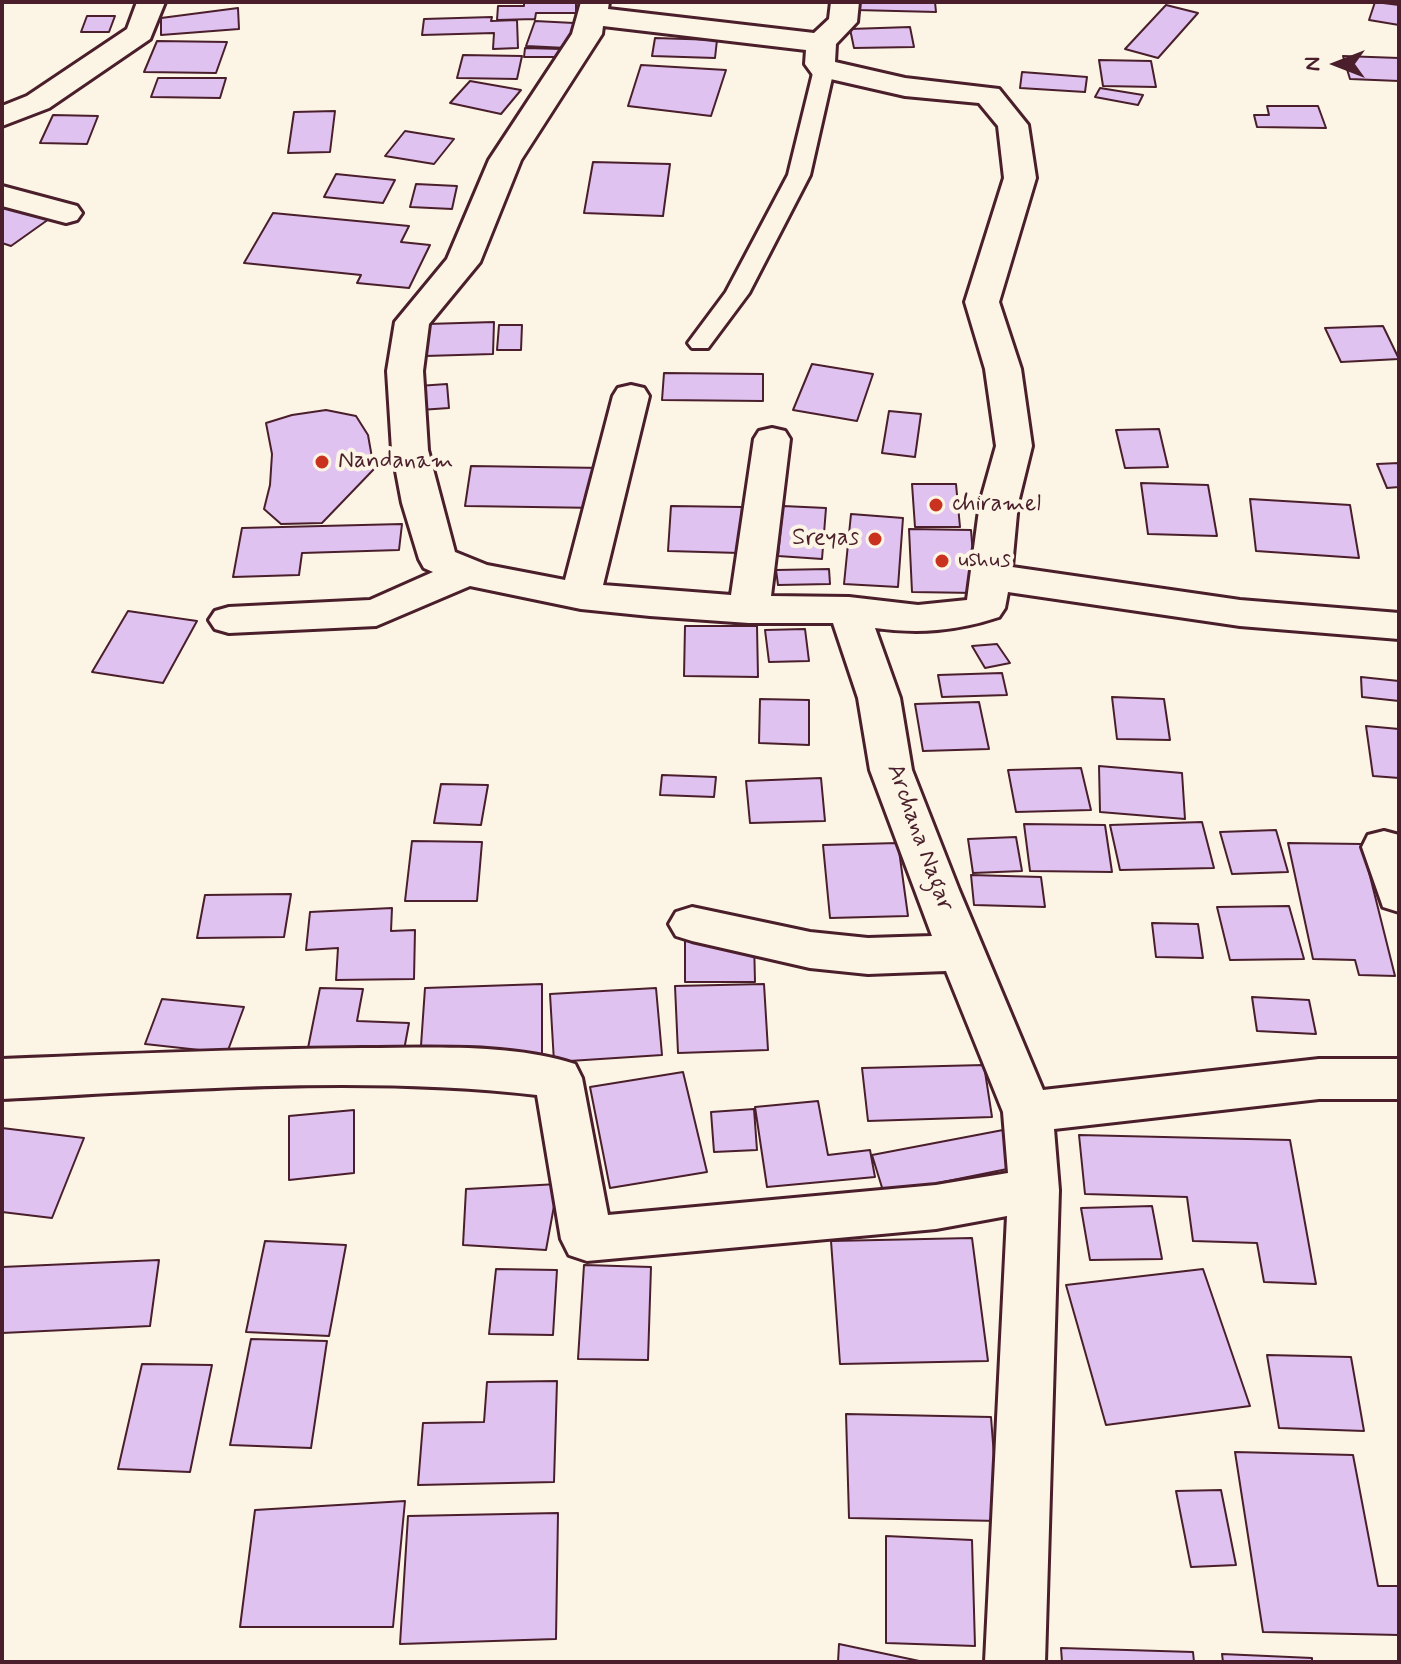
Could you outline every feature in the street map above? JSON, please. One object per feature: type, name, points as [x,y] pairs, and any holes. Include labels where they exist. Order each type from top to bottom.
[{"type":"street","points":[[8,110],[38,102],[140,33],[151,2]]},
{"type":"street","points":[[822,56],[843,22],[845,2]]},
{"type":"street","points":[[593,9],[780,40],[822,56],[905,87],[988,95],[1013,125],[1020,178],[982,302],[1003,369],[1014,446],[999,503],[985,608],[964,616],[904,619],[849,610],[749,610],[581,596],[463,574],[438,559],[421,503],[410,450],[405,371],[412,322],[463,262],[505,160],[538,106],[571,62],[587,34],[593,9]]},
{"type":"street","points":[[2,196],[66,213]]},
{"type":"street","points":[[581,596],[631,396]]},
{"type":"street","points":[[749,610],[772,439]]},
{"type":"street","points":[[229,620],[376,613],[463,574]]},
{"type":"street","points":[[991,577],[1240,613],[1399,626]]},
{"type":"street","name":"Archana Nagar","points":[[849,610],[879,698],[891,770],[1028,1112],[1034,1190],[1015,1662]]},
{"type":"street","points":[[1384,847],[1399,895]]},
{"type":"street","points":[[692,924],[810,950],[868,956],[962,953]]},
{"type":"street","points":[[2,1079],[215,1069],[460,1067],[558,1078],[587,1239],[936,1207],[1034,1190]]},
{"type":"street","points":[[1028,1112],[1319,1079],[1399,1079]]},
{"type":"lane","points":[[700,343],[737,293],[799,175],[822,56]]},
{"type":"building","points":[[524,2],[576,2],[576,13],[536,13],[535,19],[497,20],[498,6],[524,6]]},
{"type":"building","points":[[856,2],[935,2],[936,12],[856,10]]},
{"type":"building","points":[[1375,2],[1399,5],[1399,25],[1369,20]]},
{"type":"building","points":[[1166,5],[1198,13],[1158,58],[1125,49]]},
{"type":"building","points":[[238,8],[239,29],[161,35],[161,18]]},
{"type":"building","points":[[87,16],[115,16],[109,32],[81,32]]},
{"type":"building","points":[[492,17],[491,21],[517,20],[518,48],[493,49],[494,33],[422,35],[424,19]]},
{"type":"building","points":[[535,21],[574,23],[566,48],[526,46]]},
{"type":"building","points":[[910,27],[914,47],[854,48],[850,29]]},
{"type":"building","points":[[655,38],[717,40],[715,58],[652,56]]},
{"type":"building","points":[[157,41],[227,42],[216,73],[144,72]]},
{"type":"building","points":[[525,48],[562,49],[560,57],[524,57]]},
{"type":"building","points":[[463,55],[522,56],[517,79],[457,78]]},
{"type":"building","points":[[1343,56],[1399,58],[1399,81],[1350,79]]},
{"type":"building","points":[[1099,60],[1151,61],[1156,87],[1103,86]]},
{"type":"building","points":[[641,65],[726,70],[711,116],[628,106]]},
{"type":"building","points":[[1022,72],[1087,77],[1085,92],[1020,88]]},
{"type":"building","points":[[158,78],[226,78],[220,98],[151,97]]},
{"type":"building","points":[[470,81],[521,90],[501,114],[450,103]]},
{"type":"building","points":[[1100,88],[1143,95],[1138,105],[1095,97]]},
{"type":"building","points":[[1267,106],[1318,106],[1326,128],[1257,127],[1254,115],[1269,115]]},
{"type":"building","points":[[335,111],[330,152],[288,153],[294,112]]},
{"type":"building","points":[[53,115],[98,116],[87,144],[40,143]]},
{"type":"building","points":[[405,131],[454,139],[434,164],[385,156]]},
{"type":"building","points":[[593,162],[670,164],[663,216],[584,213]]},
{"type":"building","points":[[336,174],[395,180],[383,203],[324,197]]},
{"type":"building","points":[[416,184],[457,186],[452,209],[410,207]]},
{"type":"building","points":[[2,202],[49,219],[11,246],[2,243]]},
{"type":"building","points":[[273,213],[409,226],[401,242],[430,245],[409,288],[357,283],[361,275],[244,263]]},
{"type":"building","points":[[494,322],[493,354],[425,356],[427,324]]},
{"type":"building","points":[[499,325],[522,325],[521,350],[497,350]]},
{"type":"building","points":[[1383,326],[1399,359],[1341,362],[1325,328]]},
{"type":"building","points":[[812,364],[873,374],[857,421],[793,410]]},
{"type":"building","points":[[664,373],[763,374],[763,401],[662,400]]},
{"type":"building","points":[[447,384],[449,408],[420,410],[418,386]]},
{"type":"building","name":"Nandanam","points":[[326,410],[356,416],[368,435],[374,469],[322,523],[281,524],[264,509],[270,485],[272,454],[266,423]]},
{"type":"building","points":[[889,411],[921,414],[915,457],[882,453]]},
{"type":"building","points":[[1159,429],[1168,467],[1125,468],[1116,430]]},
{"type":"building","points":[[1399,463],[1399,487],[1387,488],[1377,464]]},
{"type":"building","points":[[471,466],[604,468],[600,508],[465,506]]},
{"type":"building","points":[[1141,483],[1208,485],[1217,536],[1148,534]]},
{"type":"building","name":"chiramel","points":[[912,484],[956,484],[960,527],[915,527]]},
{"type":"building","points":[[1250,499],[1350,505],[1359,558],[1256,551]]},
{"type":"building","points":[[671,506],[742,507],[740,553],[668,551]]},
{"type":"building","points":[[783,506],[826,508],[822,559],[778,556]]},
{"type":"building","name":"Sreyas","points":[[851,514],[903,518],[898,587],[844,584]]},
{"type":"building","points":[[402,524],[399,550],[302,553],[299,575],[233,577],[242,528]]},
{"type":"building","name":"ushus","points":[[909,529],[971,530],[976,593],[912,592]]},
{"type":"building","points":[[829,569],[830,584],[778,585],[776,570]]},
{"type":"building","points":[[128,611],[197,621],[163,683],[92,672]]},
{"type":"building","points":[[685,626],[757,626],[758,677],[684,676]]},
{"type":"building","points":[[805,629],[809,661],[769,662],[765,630]]},
{"type":"building","points":[[997,644],[1010,663],[985,668],[972,646]]},
{"type":"building","points":[[1002,673],[1007,695],[942,697],[938,675]]},
{"type":"building","points":[[1361,677],[1399,681],[1399,701],[1362,697]]},
{"type":"building","points":[[1112,697],[1164,699],[1170,740],[1117,739]]},
{"type":"building","points":[[760,699],[809,700],[809,745],[759,743]]},
{"type":"building","points":[[979,702],[989,749],[923,751],[915,704]]},
{"type":"building","points":[[1366,726],[1399,729],[1399,778],[1373,776]]},
{"type":"building","points":[[1099,766],[1182,773],[1185,819],[1100,812]]},
{"type":"building","points":[[1081,768],[1091,810],[1016,812],[1008,770]]},
{"type":"building","points":[[662,775],[716,777],[714,797],[660,795]]},
{"type":"building","points":[[821,778],[825,821],[750,823],[746,781]]},
{"type":"building","points":[[441,784],[488,785],[481,825],[434,823]]},
{"type":"building","points":[[1202,822],[1214,868],[1120,870],[1110,825]]},
{"type":"building","points":[[1024,824],[1105,825],[1112,872],[1030,871]]},
{"type":"building","points":[[1276,830],[1288,872],[1232,874],[1220,832]]},
{"type":"building","points":[[1016,837],[1022,871],[973,873],[968,839]]},
{"type":"building","points":[[412,841],[482,842],[477,901],[405,901]]},
{"type":"building","points":[[898,843],[908,916],[830,918],[823,845]]},
{"type":"building","points":[[1288,843],[1362,844],[1395,976],[1359,975],[1355,960],[1313,959]]},
{"type":"building","points":[[971,875],[1041,877],[1045,907],[974,905]]},
{"type":"building","points":[[291,894],[284,937],[197,938],[205,895]]},
{"type":"building","points":[[1289,906],[1304,959],[1230,960],[1217,907]]},
{"type":"building","points":[[392,908],[391,931],[415,930],[414,979],[336,980],[338,948],[306,950],[310,912]]},
{"type":"building","points":[[1152,923],[1198,924],[1203,958],[1156,957]]},
{"type":"building","points":[[685,940],[754,940],[755,982],[685,982]]},
{"type":"building","points":[[542,984],[542,1056],[420,1060],[425,988]]},
{"type":"building","points":[[764,984],[768,1050],[678,1053],[675,986]]},
{"type":"building","points":[[320,988],[363,989],[357,1021],[409,1023],[402,1061],[306,1058]]},
{"type":"building","points":[[656,988],[662,1055],[554,1062],[550,994]]},
{"type":"building","points":[[1252,997],[1309,1000],[1316,1034],[1257,1031]]},
{"type":"building","points":[[162,999],[244,1007],[227,1053],[145,1044]]},
{"type":"building","points":[[984,1065],[992,1117],[868,1121],[862,1068]]},
{"type":"building","points":[[683,1072],[707,1172],[610,1188],[590,1087]]},
{"type":"building","points":[[818,1101],[828,1155],[870,1150],[875,1177],[767,1187],[755,1107]]},
{"type":"building","points":[[754,1109],[757,1150],[714,1152],[711,1112]]},
{"type":"building","points":[[354,1110],[354,1173],[289,1180],[289,1116]]},
{"type":"building","points":[[2,1128],[84,1138],[52,1218],[2,1212]]},
{"type":"building","points":[[1003,1130],[1017,1167],[884,1194],[872,1155]]},
{"type":"building","points":[[1079,1135],[1290,1140],[1316,1284],[1264,1282],[1257,1243],[1193,1241],[1187,1197],[1085,1194]]},
{"type":"building","points":[[558,1184],[546,1250],[463,1245],[466,1189]]},
{"type":"building","points":[[1152,1206],[1162,1259],[1090,1260],[1081,1208]]},
{"type":"building","points":[[972,1238],[988,1361],[840,1364],[831,1241]]},
{"type":"building","points":[[265,1241],[346,1245],[329,1336],[246,1332]]},
{"type":"building","points":[[159,1260],[150,1326],[2,1333],[2,1267]]},
{"type":"building","points":[[584,1265],[651,1267],[648,1360],[578,1359]]},
{"type":"building","points":[[496,1269],[557,1270],[553,1335],[489,1334]]},
{"type":"building","points":[[1203,1269],[1250,1406],[1106,1425],[1066,1285]]},
{"type":"building","points":[[251,1339],[327,1341],[311,1448],[230,1445]]},
{"type":"building","points":[[1267,1355],[1351,1357],[1364,1431],[1279,1428]]},
{"type":"building","points":[[142,1364],[212,1365],[190,1472],[118,1469]]},
{"type":"building","points":[[557,1381],[554,1482],[418,1485],[423,1423],[484,1422],[487,1382]]},
{"type":"building","points":[[846,1414],[991,1417],[999,1521],[849,1518]]},
{"type":"building","points":[[1235,1452],[1353,1455],[1378,1586],[1399,1586],[1399,1635],[1263,1632]]},
{"type":"building","points":[[1221,1490],[1236,1565],[1191,1567],[1176,1491]]},
{"type":"building","points":[[405,1501],[393,1627],[240,1627],[255,1510]]},
{"type":"building","points":[[558,1513],[556,1639],[400,1644],[408,1516]]},
{"type":"building","points":[[886,1536],[972,1540],[975,1646],[886,1643]]},
{"type":"building","points":[[839,1644],[924,1662],[838,1662]]},
{"type":"building","points":[[1061,1648],[1193,1652],[1194,1662],[1062,1662]]},
{"type":"building","points":[[1222,1654],[1312,1658],[1312,1662],[1223,1662]]},
{"type":"place","name":"Nandanam","points":[[322,462]]},
{"type":"place","name":"chiramel","points":[[936,505]]},
{"type":"place","name":"Sreyas","points":[[875,539]]},
{"type":"place","name":"ushus","points":[[942,561]]}]
